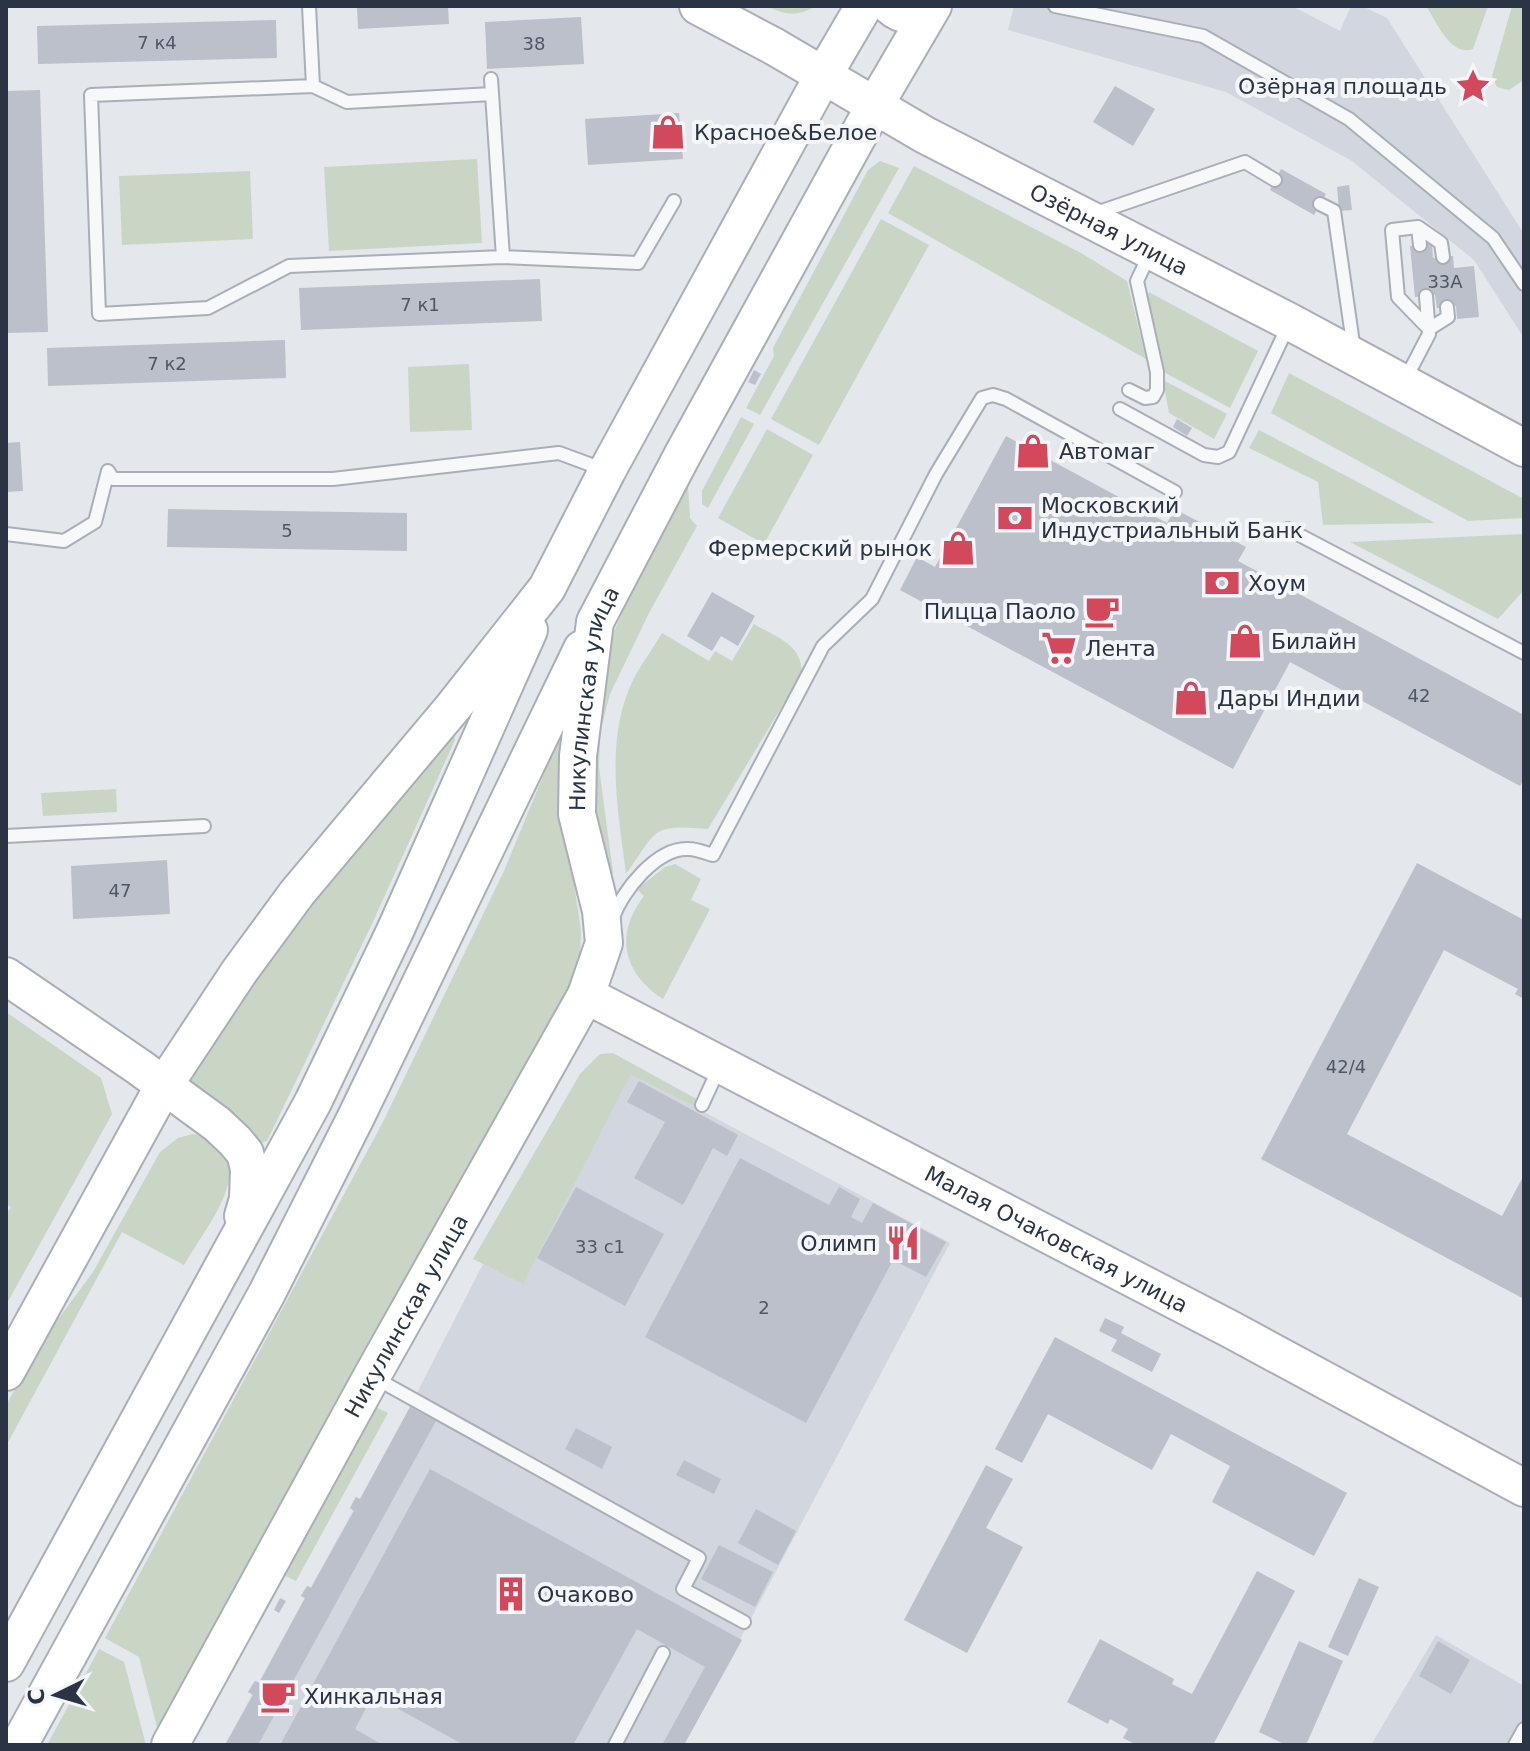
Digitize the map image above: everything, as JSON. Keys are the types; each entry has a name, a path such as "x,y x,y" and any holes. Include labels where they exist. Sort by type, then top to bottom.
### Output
{"street":[{"name":"Озёрная улица","path":"698,6 925,135 1290,322 1524,448"},
{"path":"6,1663 313,1102 395,931 547,588 607,471 864,6"},
{"path":"890,6 902,14 912,15 932,6"},
{"name":"Никулинская улица","path":"170,1745 586,995 604,943 601,911 577,814 578,756 595,622 683,454 932,6"},
{"path":"6,1372 163,1087 239,972 297,893 454,706 547,588"},
{"path":"19,1745 267,1293 356,1117 595,622"},
{"path":"6,976 217,1124 245,1153 249,1169 248,1199 229,1256"},
{"name":"Малая Очаковская улица","path":"586,995 1230,1329 1524,1488"}],"lane":[{"path":"309,6 313,86"},
{"path":"1055,6 1203,36 1349,119 1493,238 1524,284"},
{"path":"491,79 503,257"},
{"path":"492,94 347,102 313,86 91,95 99,314 208,308 289,266 503,257 638,263 674,201"},
{"path":"1084,217 1245,162 1275,180"},
{"path":"1320,204 1334,211 1355,357"},
{"path":"1418,227 1420,245"},
{"path":"1429,329 1398,297 1392,230 1418,227 1441,243 1443,257"},
{"path":"1129,390 1145,398 1153,397 1157,390 1157,372 1137,281 1151,250"},
{"path":"1404,383 1429,334 1426,296"},
{"path":"1429,329 1448,317 1447,307"},
{"path":"1120,409 1204,455 1218,457 1229,452 1290,322"},
{"path":"604,943 616,908 628,887 665,855 687,848 713,855 823,646 872,599 936,474 982,398 993,395 1006,399 1175,492"},
{"path":"6,534 64,541 95,522 108,471 113,479 333,479 559,453 607,471"},
{"path":"1288,529 1524,653"},
{"path":"6,836 204,826"},
{"path":"702,1105 720,1065"},
{"path":"372,1376 699,1558 683,1589 744,1622"},
{"path":"615,1745 663,1653"},
{"path":"1515,1745 1524,1729"}],"shaded area":[{"path":"1014,6 1292,6 1340,31 1351,6 1362,6 1387,18 1524,234 1524,338 1474,260 1352,161 1226,92 1008,30"},
{"path":"631,1073 950,1243 684,1745 225,1745 252,1695 251,1687 255,1681 259,1682 305,1598 301,1596 307,1586 311,1587 353,1511 350,1508 356,1497 360,1499 483,1264 523,1283"},
{"path":"1436,1635 1524,1686 1524,1745 1371,1745"}],"green space":[{"path":"767,6 815,6 791,14"},
{"path":"1426,6 1488,6 1473,49 1465,50 1451,43"},
{"path":"1512,6 1524,6 1524,80 1509,90 1497,87 1492,76"},
{"path":"477,159 482,243 329,251 324,167"},
{"path":"880,161 899,168 760,415 746,408 774,356 773,348 868,170"},
{"path":"914,166 1081,253 1127,281 1146,359 888,213"},
{"path":"250,171 253,239 122,245 119,176"},
{"path":"881,219 929,245 819,445 771,419"},
{"path":"1149,292 1258,351 1230,408 1160,370 1145,302"},
{"path":"469,364 472,430 410,432 408,367"},
{"path":"1289,373 1524,499 1524,518 1468,521 1271,413"},
{"path":"1163,380 1227,414 1214,439 1169,413"},
{"path":"741,417 754,424 708,508 702,504 702,491"},
{"path":"767,429 813,455 764,544 718,518"},
{"path":"1259,430 1435,523 1323,525 1318,482 1249,448"},
{"path":"688,485 690,518 697,526 649,613 610,694 600,733 599,767 613,873 598,869 586,693 634,588"},
{"path":"1524,534 1524,590 1498,619 1350,542"},
{"path":"754,624 792,648 801,663 802,673 708,829 665,829 651,838 626,874 617,801 616,751 624,703 633,680 662,633 709,661 715,651 732,661"},
{"path":"453,731 455,740 372,924 267,1141 256,1145 184,1088 280,940"},
{"path":"557,742 564,745 561,794 581,931 580,958 571,986 159,1735 139,1657 105,1638 383,1122 504,871"},
{"path":"116,789 117,812 43,816 41,793"},
{"path":"675,864 701,879 691,900 710,909 663,999 639,977 627,952 626,939 629,925 644,896 637,889 665,867"},
{"path":"6,1012 101,1078 112,1114 6,1305 6,1215 11,1207 6,1204"},
{"path":"613,1053 702,1102 699,1109 631,1074 523,1284 473,1259 580,1074 600,1054"},
{"path":"193,1134 205,1136 231,1162 227,1189 207,1229 184,1265 122,1232 6,1446 6,1405 42,1341 93,1272 160,1152 178,1138"},
{"path":"371,1405 388,1413 296,1581 286,1576 301,1531"},
{"path":"99,1649 124,1662 146,1745 47,1745"}],"building":[{"path":"357,6 448,6 449,24 358,29"},
{"path":"581,17 584,64 487,69 485,22"},
{"path":"276,20 277,58 38,64 37,26"},
{"path":"1115,86 1155,109 1133,146 1093,122"},
{"path":"40,90 48,332 6,333 6,91"},
{"path":"679,113 683,159 588,165 585,119"},
{"path":"1281,169 1326,194 1314,215 1270,190"},
{"path":"1349,185 1352,210 1339,211 1337,187"},
{"path":"1432,244 1433,258 1453,256 1454,268 1474,266 1479,317 1457,319 1456,306 1437,308 1435,295 1415,297 1410,246"},
{"path":"540,279 542,321 301,330 299,288"},
{"path":"285,340 286,378 48,386 47,348"},
{"path":"754,370 761,374 755,385 748,382"},
{"path":"1177,419 1192,428 1187,436 1173,427"},
{"path":"1006,436 1167,523 1175,509 1246,547 1238,561 1524,715 1524,779 1520,786 1290,662 1233,769 900,590 917,557 935,567"},
{"path":"20,442 23,491 6,492 6,443"},
{"path":"168,509 407,513 407,551 167,547"},
{"path":"712,592 755,616 738,646 721,636 712,651 687,636"},
{"path":"167,860 170,914 73,919 71,866"},
{"path":"1417,863 1524,920 1524,999 1515,994 1518,989 1444,950 1347,1134 1502,1216 1524,1175 1524,1299 1261,1159"},
{"path":"639,1081 738,1135 727,1156 713,1148 683,1205 634,1178 665,1122 627,1102"},
{"path":"740,1158 829,1205 839,1187 860,1199 851,1217 862,1223 873,1203 946,1242 926,1277 893,1260 806,1423 645,1337"},
{"path":"576,1187 664,1234 625,1306 537,1258"},
{"path":"1105,1318 1124,1327 1121,1333 1161,1354 1152,1372 1111,1351 1117,1340 1099,1331"},
{"path":"1055,1337 1347,1493 1314,1556 1212,1502 1230,1466 1171,1434 1152,1470 1048,1414 1022,1463 995,1449"},
{"path":"410,1407 436,1421 258,1745 225,1745 253,1695 248,1692 255,1681 259,1683 305,1598 301,1596 307,1586 311,1588 354,1511 350,1508 356,1497 360,1499"},
{"path":"576,1428 612,1447 602,1469 565,1449"},
{"path":"684,1460 721,1479 714,1494 676,1475"},
{"path":"986,1465 1013,1479 986,1528 1023,1547 967,1653 904,1620"},
{"name":"Очаково","path":"430,1469 742,1640 684,1745 662,1745 705,1667 637,1629 573,1745 464,1745 373,1695 355,1729 383,1745 280,1745"},
{"path":"756,1509 796,1531 778,1565 738,1543"},
{"path":"719,1545 773,1572 755,1607 701,1579"},
{"path":"1257,1571 1295,1591 1213,1745 1137,1745 1123,1738 1128,1729 1110,1719 1108,1724 1067,1702 1100,1639 1174,1679 1172,1684 1192,1694"},
{"path":"1359,1578 1379,1587 1348,1656 1328,1647"},
{"path":"280,1598 286,1601 279,1613 274,1610"},
{"path":"1299,1641 1343,1661 1306,1745 1286,1745 1259,1732"},
{"path":"1438,1641 1470,1660 1451,1694 1419,1676"}],"place":[{"name":"Озёрная площадь","path":"1473,86"},
{"name":"Красное&Белое","path":"668,132"},
{"name":"Автомаг","path":"1033,451"},
{"name":"Московский Индустриальный Банк","path":"1015,518"},
{"name":"Фермерский рынок","path":"958,548"},
{"name":"Хоум","path":"1222,583"},
{"name":"Пицца Паоло","path":"1102,611"},
{"name":"Билайн","path":"1245,641"},
{"name":"Лента","path":"1059,648"},
{"name":"Дары Индии","path":"1191,698"},
{"name":"Олимп","path":"903,1243"},
{"name":"Очаково","path":"511,1594"},
{"name":"Хинкальная","path":"278,1696"}]}
